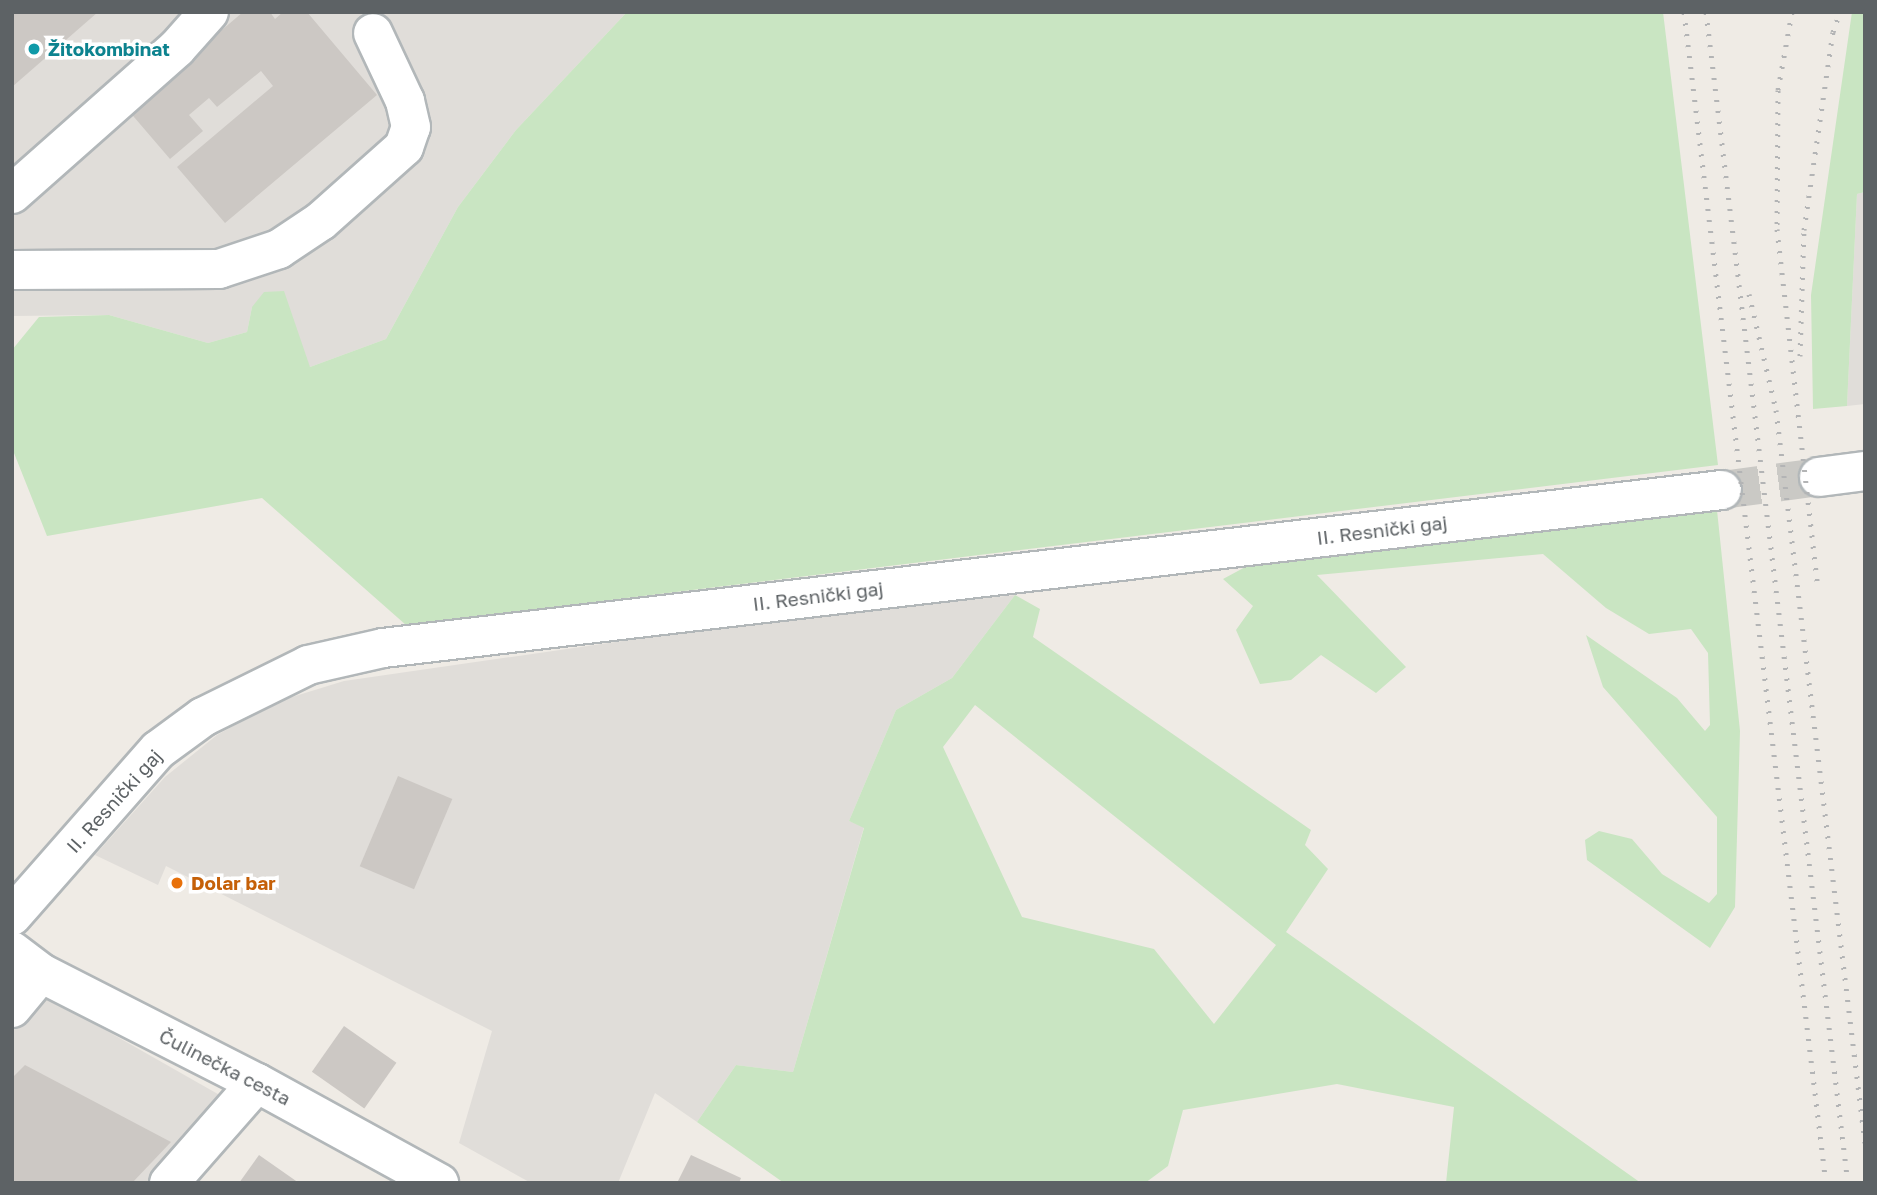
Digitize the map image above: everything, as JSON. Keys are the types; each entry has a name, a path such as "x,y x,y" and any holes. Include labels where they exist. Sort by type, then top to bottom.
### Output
{"street":[{"path":"12,194 177,48 209,12"},
{"path":"12,270 219,269 279,249 321,221 404,147 411,127 405,101 373,33"},
{"path":"1819,477 1865,471"},
{"name":"II. Resnički gaj","path":"12,916 158,750 202,717 308,665 383,648 1722,490"},
{"path":"12,1008 26,962"},
{"name":"Čulinečka cesta","path":"26,962 257,1083 439,1183"},
{"path":"169,1183 257,1083"}],"shaded area":[{"path":"12,12 627,12 516,130 458,207 386,339 310,367 252,307 247,332 208,343 109,315 12,316"},
{"path":"1865,192 1865,404 1847,406 1857,194"},
{"path":"1015,595 952,678 896,710 849,821 864,827 793,1072 736,1065 697,1122 655,1093 618,1183 531,1183 459,1143 492,1031 166,866 158,885 95,855 165,777 217,735 279,701 344,681 747,623"},
{"path":"12,977 253,1114 193,1183 12,1183"}],"green space":[{"path":"627,12 1663,12 1718,465 406,625 262,498 47,536 12,448 12,350 39,317 109,315 208,343 247,332 252,307 264,292 284,291 310,367 386,339 458,207 516,130"},
{"path":"1852,12 1865,12 1865,192 1857,194 1847,406 1813,409 1811,295"},
{"path":"1717,510 1740,731 1735,907 1710,948 1587,860 1585,840 1599,831 1632,839 1662,874 1709,903 1717,894 1717,817 1603,687 1586,635 1677,698 1705,731 1710,725 1708,653 1691,629 1649,634 1606,608 1543,554 1317,575 1406,667 1376,693 1321,655 1291,680 1260,684 1236,630 1253,606 1223,579 1249,565"},
{"path":"1015,595 1040,609 1033,637 1311,830 1305,845 1328,869 1286,932 1641,1183 1446,1183 1454,1107 1337,1084 1183,1110 1168,1166 1145,1183 784,1183 697,1122 736,1065 793,1072 864,828 849,821 896,710 952,678","holes":["975,705 1276,945 1214,1024 1154,949 1022,917 943,747"]}],"building":[{"name":"Žitokombinat","path":"12,12 98,12 12,87"},
{"path":"243,12 270,12 275,19 283,12 307,12 377,95 225,223 177,167 273,86 261,71 217,107 209,98 189,115 203,131 170,159 128,110"},
{"path":"398,776 452,799 414,889 360,866"},
{"path":"344,1026 396,1063 364,1109 312,1072"},
{"path":"25,1065 171,1142 132,1183 12,1183 12,1078"},
{"path":"259,1155 299,1183 239,1183"},
{"path":"691,1155 741,1178 739,1183 677,1183"}],"tunnel":[{"path":"1722,490 1819,477"}],"railway":[{"path":"1684,12 1826,1183"},
{"path":"1706,12 1848,1183"},
{"path":"1792,12 1778,90 1777,229 1818,589"},
{"path":"1800,356 1804,230 1833,32 1840,12"},
{"path":"1749,294 1776,410 1865,1143"}],"place":[{"name":"Žitokombinat","path":"34,49"},
{"name":"Dolar bar","path":"177,883"}]}
